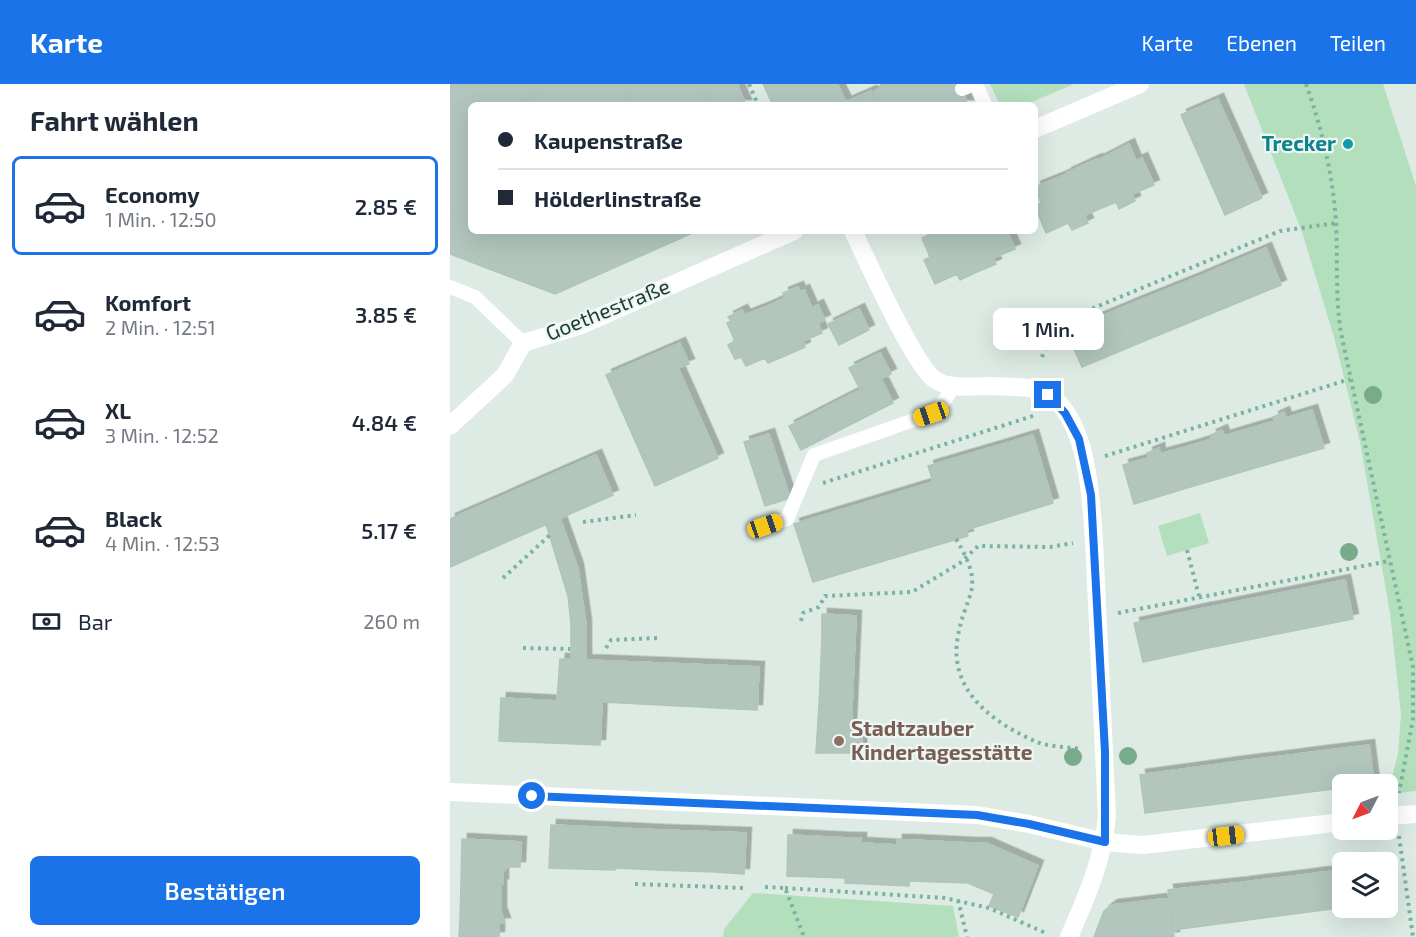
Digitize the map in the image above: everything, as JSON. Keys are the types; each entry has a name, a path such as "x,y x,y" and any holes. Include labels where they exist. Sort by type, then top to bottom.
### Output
{"street":[{"path":"1038,128 1140,84"},
{"name":"Goethestraße","path":"450,426 505,375 523,343 579,326 787,234"},
{"path":"855,234 919,360 934,378 955,385 1035,389 1058,404 1072,425 1083,453 1094,541 1105,752 1105,842 1099,868 1069,937"},
{"path":"450,792 977,815 1029,824 1105,842 1143,845 1332,823"},
{"path":"1398,816 1416,814"}],"lane":[{"path":"970,86 983,102"},
{"path":"450,287 475,297 523,343"},
{"path":"765,526 787,519 814,455 931,414 940,407 955,385"}],"path":[{"path":"749,84 757,102"},
{"path":"1306,84 1328,156 1336,223 1337,311 1407,641 1415,694 1413,719 1398,788"},
{"path":"1042,357 1052,330 1062,321 1280,231 1336,223"},
{"path":"1104,457 1350,379"},
{"path":"799,491 1038,414"},
{"path":"583,522 636,515"},
{"path":"503,578 550,535"},
{"path":"956,539 972,570 972,591 957,641 961,677 971,697 991,715 1037,742 1105,752"},
{"path":"801,621 802,614 819,607 821,599 912,592 967,557 978,546 1050,547 1094,541"},
{"path":"1187,550 1199,596"},
{"path":"1115,614 1389,561"},
{"path":"606,648 611,640 657,638"},
{"path":"1407,641 1416,642"},
{"path":"523,648 570,649"},
{"path":"1396,840 1413,937"},
{"path":"635,884 744,888"},
{"path":"765,887 958,900 989,908 1054,937"},
{"path":"785,888 804,937"},
{"path":"958,900 967,937"}],"green space":[{"path":"990,84 1074,84 1032,102 999,102"},
{"path":"1244,84 1383,84 1416,186 1416,791 1398,793 1398,774 1393,774 1398,753 1401,714 1390,613 1360,442 1334,337 1302,232"},
{"path":"1200,513 1209,543 1167,556 1158,526"},
{"path":"753,893 953,906 959,937 723,937 724,929"}],"building":[{"path":"450,84 551,84 521,102 474,102 470,97 450,109"},
{"path":"551,84 623,84 631,102 521,102"},
{"path":"623,84 705,84 708,91 702,93 704,97 710,95 713,102 631,102"},
{"path":"705,84 737,84 745,102 713,102 710,95 704,97 702,93 708,91"},
{"path":"763,84 837,84 846,102 772,102"},
{"path":"886,84 959,84 967,102 876,102 872,93"},
{"path":"871,91 876,102 846,102"},
{"path":"470,97 474,102 468,102 468,211 460,207 450,213 450,109"},
{"path":"1218,99 1262,198 1225,215 1181,115"},
{"path":"1129,144 1136,161 1142,158 1154,185 1132,194 1135,201 1119,209 1098,160"},
{"path":"1097,159 1116,202 1085,215 1066,173"},
{"path":"1067,174 1088,223 1072,230 1068,223 1046,233 1038,213 1038,204 1041,203 1038,186"},
{"path":"460,207 468,211 468,234 690,234 555,294 450,254 450,213"},
{"path":"931,234 960,234 977,272 960,280 957,274 935,284 924,260 930,257 922,238"},
{"path":"960,234 1008,234 1015,249 993,258 996,264 977,272"},
{"path":"1266,248 1281,285 1215,312 1200,276"},
{"path":"1200,276 1215,312 1149,339 1133,303"},
{"path":"798,287 800,292 804,290 812,308 818,305 825,320 818,323 822,333 803,341 805,347 787,355 765,307 785,298 783,293"},
{"path":"1133,303 1149,339 1082,367 1066,331"},
{"path":"765,307 787,355 768,363 765,358 746,366 741,357 735,359 728,345 735,341 727,323 731,321 728,317 742,310 745,315"},
{"path":"859,309 869,330 839,345 828,324"},
{"path":"680,343 689,364 678,368 718,458 655,486 606,375"},
{"path":"880,353 891,374 860,389 849,368"},
{"path":"881,379 893,403 801,450 789,426"},
{"path":"1312,410 1324,448 1262,466 1251,428 1275,421 1273,417 1284,412 1286,418"},
{"path":"1251,428 1262,466 1197,485 1186,447 1212,439 1211,435 1222,430 1224,436"},
{"path":"769,434 790,498 765,506 744,442"},
{"path":"1033,435 1053,503 966,530 968,536 813,582 794,524 933,482 928,466"},
{"path":"1186,447 1197,485 1134,504 1123,465 1149,458 1147,453 1159,448 1160,454"},
{"path":"596,455 613,495 450,567 450,519"},
{"path":"560,518 578,569 586,625 586,660 571,659 568,596 546,524"},
{"path":"1345,580 1353,619 1282,633 1275,594"},
{"path":"1275,594 1282,633 1213,647 1205,608"},
{"path":"1205,608 1213,647 1143,662 1134,623"},
{"path":"822,614 856,616 855,639 822,638"},
{"path":"822,638 855,639 854,661 821,660"},
{"path":"560,659 759,667 757,710 602,702 600,745 499,741 501,698 557,701"},
{"path":"821,660 854,661 853,684 820,683"},
{"path":"820,683 853,684 852,706 819,705"},
{"name":"Stadtzauber Kindertagesstätte","path":"819,705 852,706 851,729 862,730 861,753 816,753"},
{"path":"1369,745 1373,774 1332,774 1332,789 1302,793 1298,754"},
{"path":"1298,754 1302,793 1233,802 1227,763"},
{"path":"1227,763 1233,802 1145,813 1140,775"},
{"path":"551,825 616,828 615,870 549,868"},
{"path":"616,828 659,830 657,870 615,868"},
{"path":"659,830 716,832 715,872 657,870"},
{"path":"716,832 746,833 744,874 715,872"},
{"path":"788,835 848,838 845,878 787,876"},
{"path":"848,838 861,838 861,843 897,845 897,840 911,840 909,886 845,883"},
{"path":"462,839 521,842 520,867 508,867 503,872 503,884 461,884"},
{"path":"911,840 970,843 968,883 910,881"},
{"path":"970,843 986,843 1038,866 1018,917 989,906 994,894 968,883"},
{"path":"1332,871 1332,909 1323,910 1317,873"},
{"path":"1317,873 1323,910 1248,920 1245,882"},
{"path":"1245,882 1248,920 1173,930 1168,890"},
{"path":"461,884 501,884 501,912 505,923 460,921"},
{"path":"1170,898 1174,937 1143,937 1138,902"},
{"path":"1138,902 1143,937 1094,937 1104,911 1112,905"},
{"path":"460,921 499,923 499,937 459,937"}],"place":[{"name":"Trecker","path":"1348,144"},
{"name":"Stadtzauber Kindertagesstätte","path":"839,741"}],"route":[{"path":"532,796 977,815 1029,824 1105,842 1107,816 1105,752 1091,495 1079,439 1065,413 1048,395"}]}
